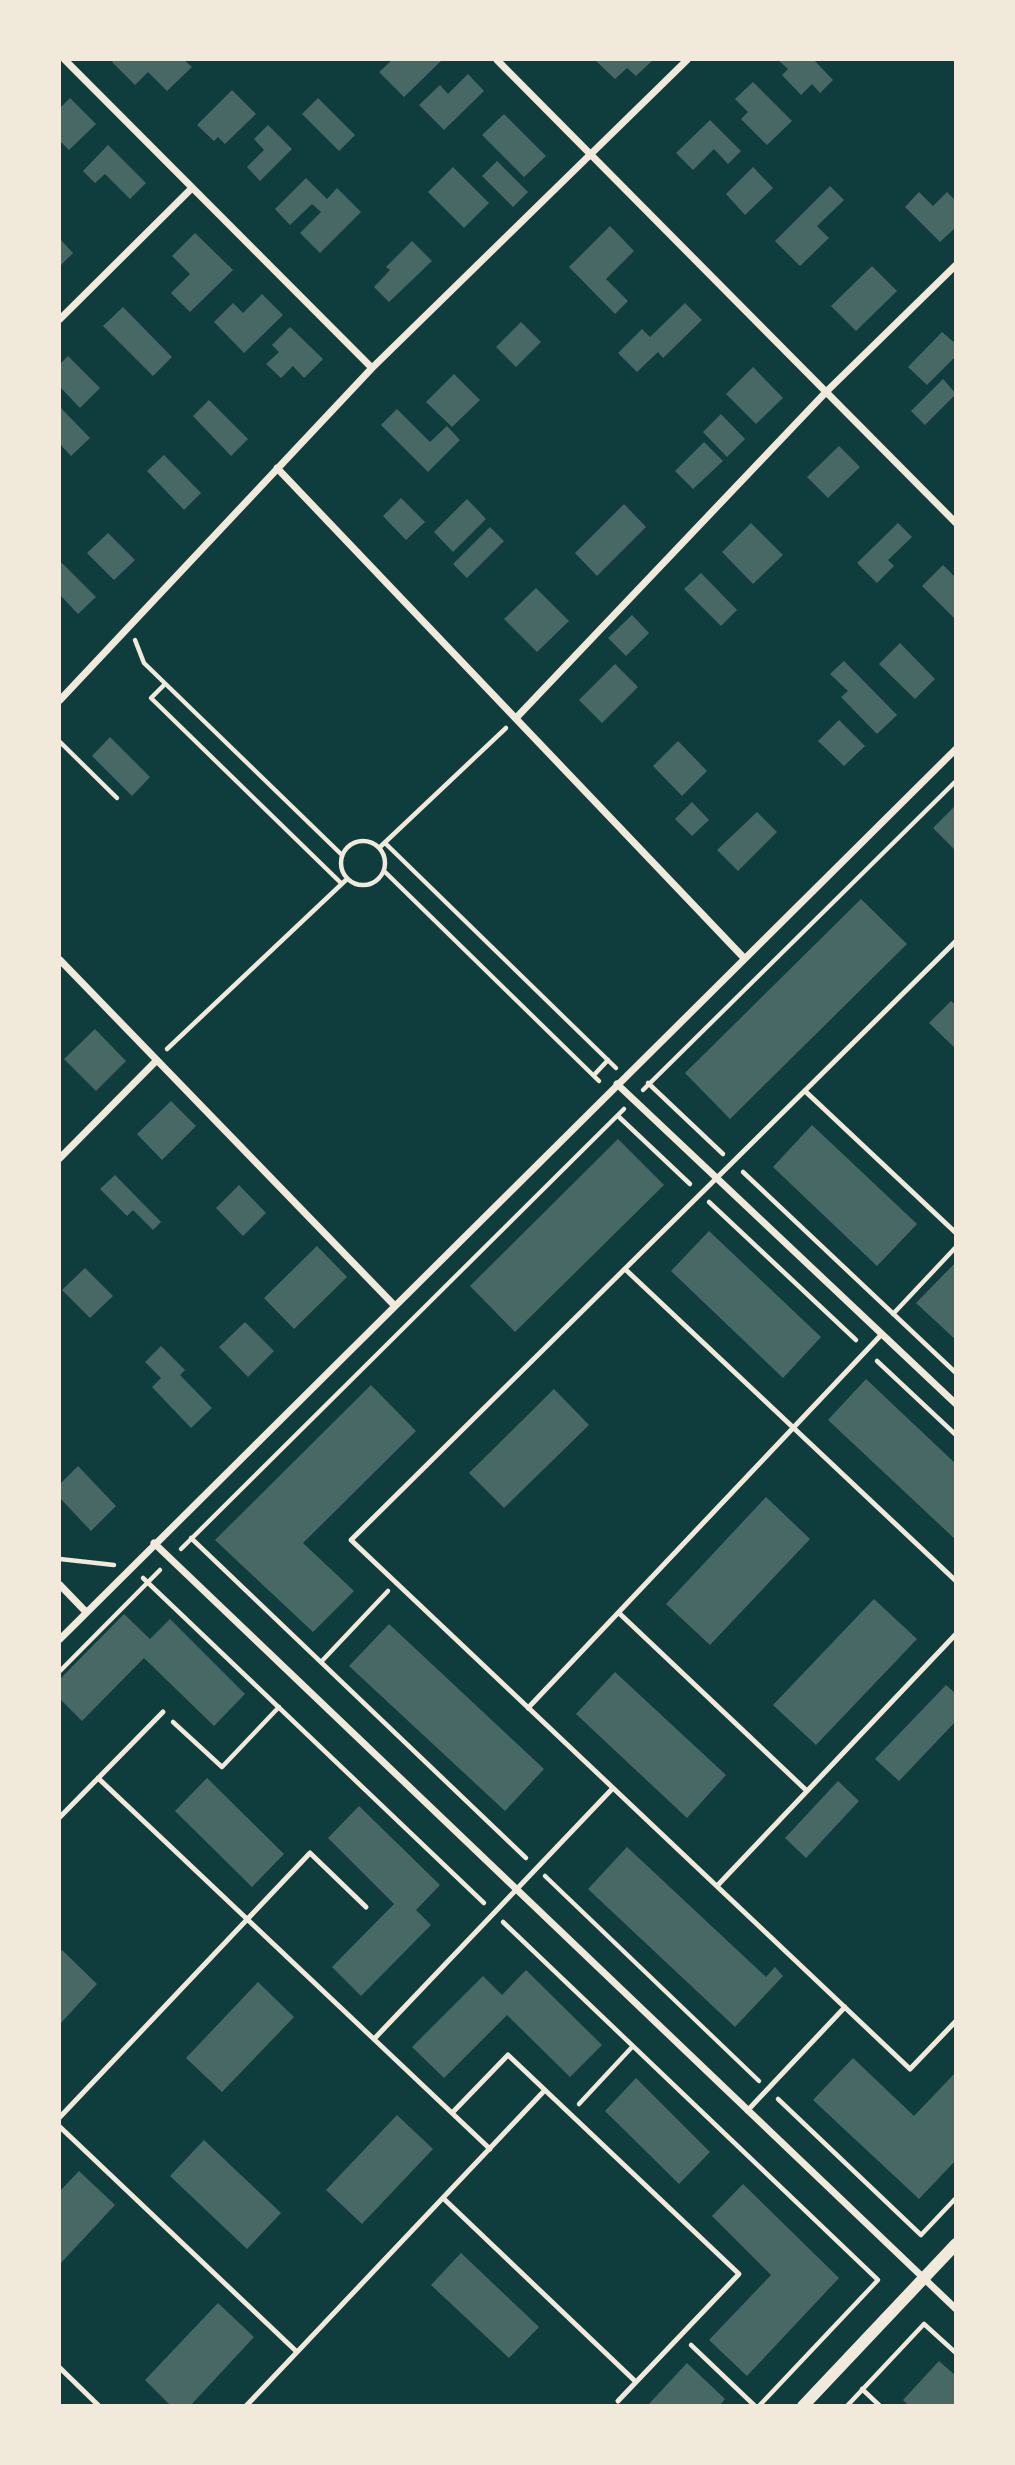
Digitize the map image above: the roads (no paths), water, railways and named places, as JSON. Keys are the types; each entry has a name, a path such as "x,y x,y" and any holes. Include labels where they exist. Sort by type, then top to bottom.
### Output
{"street":[{"path":"65,60 372,368"},
{"path":"496,60 956,523"},
{"path":"60,700 372,368 687,60"},
{"path":"60,319 192,188"},
{"path":"517,717 826,392 956,265"},
{"path":"277,468 744,957"},
{"path":"60,1639 956,748"},
{"path":"60,960 394,1305"},
{"path":"60,1157 156,1061"},
{"path":"617,1084 956,1404"},
{"path":"154,1544 956,2309"},
{"path":"60,1585 86,1612"},
{"path":"803,2406 956,2244"}],"lane":[{"path":"956,941 351,1540 910,2069 956,2021"},
{"path":"804,1091 956,1233"},
{"path":"625,1269 956,1581"},
{"path":"528,1708 882,1334"},
{"path":"619,1613 807,1791"},
{"path":"717,1886 956,1633"},
{"path":"60,1817 163,1712"},
{"path":"98,1778 490,2148"},
{"path":"374,2039 613,1787"},
{"path":"60,2117 310,1853 366,1907"},
{"path":"747,2111 845,2007"},
{"path":"453,2113 508,2055 738,2274 618,2401"},
{"path":"246,2406 545,2090"},
{"path":"60,2127 297,2352"},
{"path":"443,2198 636,2382"},
{"path":"60,2368 99,2406"}]}
